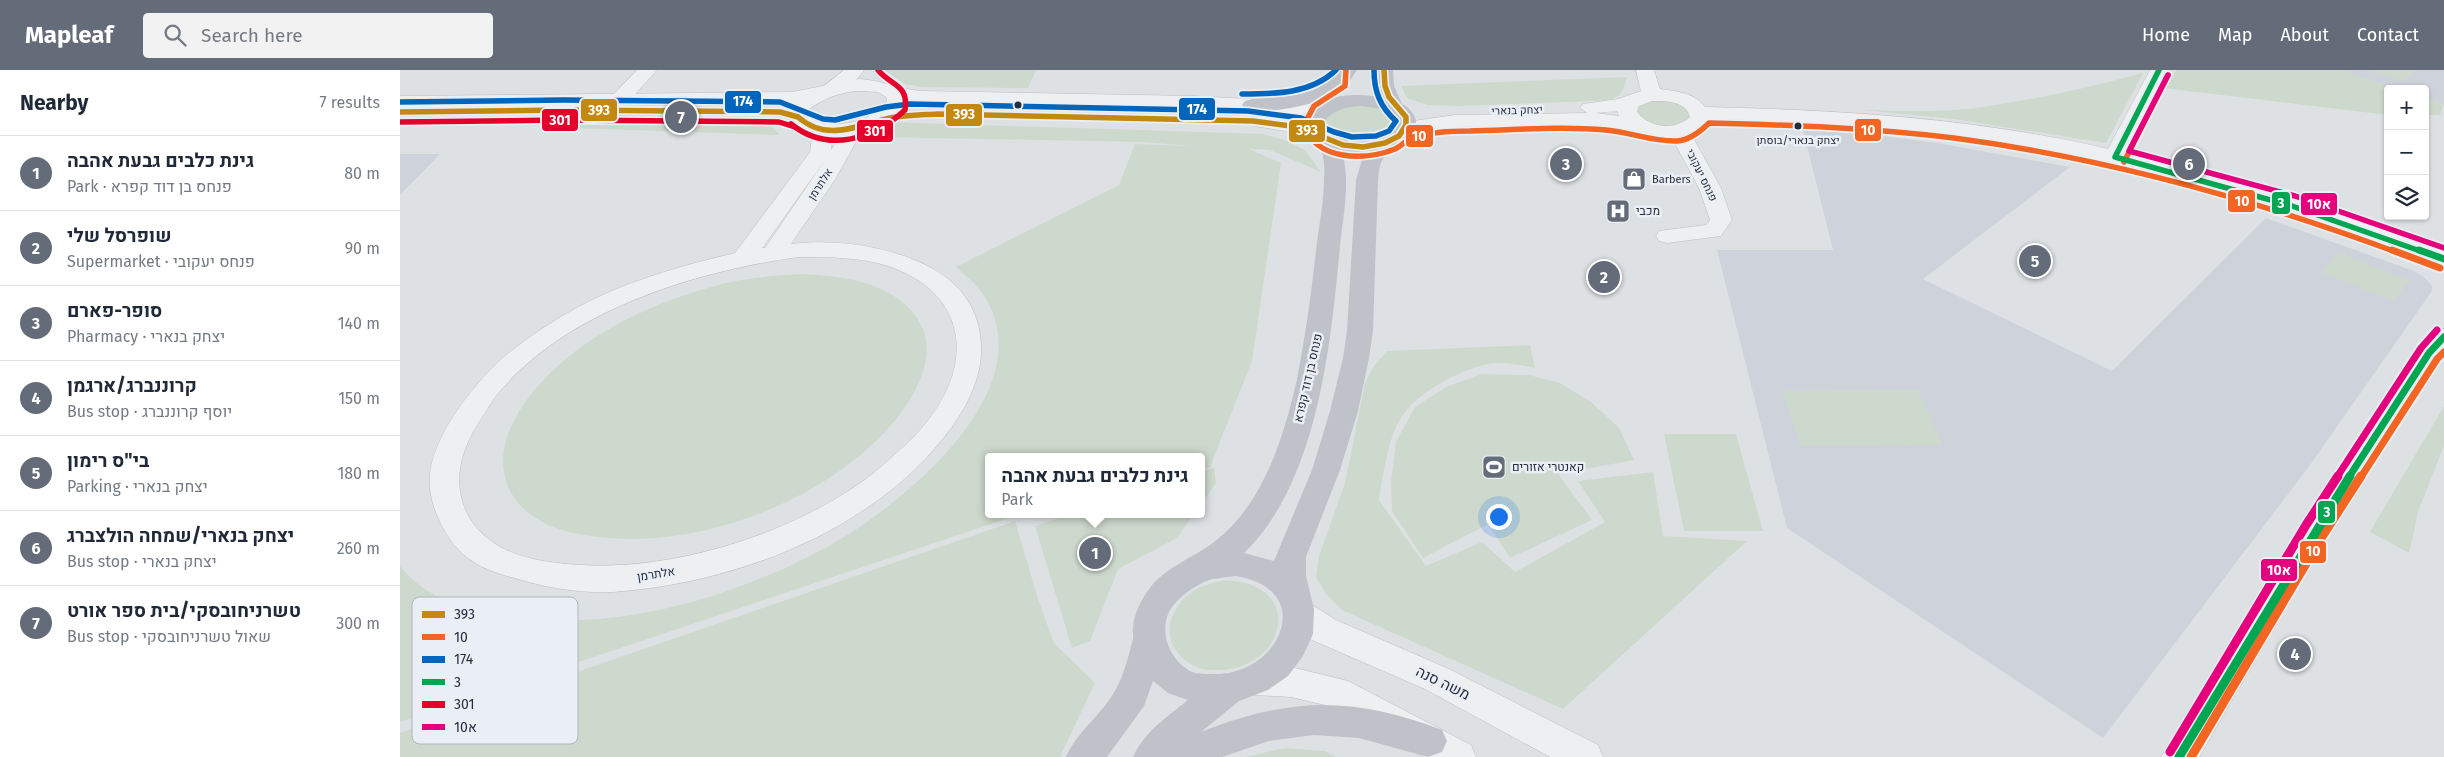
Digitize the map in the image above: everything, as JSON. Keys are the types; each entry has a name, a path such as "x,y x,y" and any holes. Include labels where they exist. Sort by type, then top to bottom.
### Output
{"main road":[{"path":"1252,104 1322,93 1337,85 1348,70"},
{"path":"1356,70 1356,86 1353,92 1318,116 1315,129 1323,137 1348,147 1362,147 1397,122"},
{"path":"1384,70 1384,86 1397,122"},
{"path":"1335,105 1372,100 1397,122"},
{"path":"1151,757 1169,737 1242,684 1275,667 1290,651 1298,632 1296,604 1290,576 1290,557 1326,470 1350,390 1360,331 1367,180 1372,157 1397,122"},
{"name":"פנחס בן דוד קפרא","path":"1186,577 1241,539 1270,494 1292,440 1308,383 1321,323 1335,176 1332,149 1323,137"},
{"path":"1084,757 1100,739 1132,695 1148,641 1149,623 1157,605 1170,589 1186,577 1210,567 1235,564 1259,568 1279,578 1296,604"},
{"path":"1148,641 1154,658 1160,666 1166,673 1184,684 1205,689 1242,684"},
{"path":"1185,757 1243,732 1276,724 1311,720 1358,722 1444,749"}],"street":[{"path":"620,99 648,70"},
{"path":"804,121 800,107 844,81 855,70"},
{"path":"868,70 868,76 887,90 896,106 876,121"},
{"path":"1645,70 1652,95 1664,95 1682,99 1696,107 1700,113 1700,119 1695,125 1679,131"},
{"path":"2116,157 2159,70"},
{"path":"400,102 792,98 857,85 921,97 1252,104 1301,108 1335,105"},
{"name":"יצחק בנארי","path":"1397,122 1425,113 1604,107 1652,95"},
{"path":"1632,101 1628,106 1627,113 1638,125"},
{"path":"400,112 660,110 780,112 829,130 842,130 876,121 941,114 1235,121 1288,125 1323,137"},
{"path":"1700,113 1803,115 1870,119 2026,138 2116,157 2292,206 2444,260"},
{"name":"יצחק בנארי","path":"1397,122 1594,119 1638,125 1659,131 1679,131"},
{"name":"אלתרמן","path":"744,257 820,152 822,136 804,121"},
{"name":"אלתרמן","path":"774,252 825,178 848,138 876,121"},
{"name":"פנחס יעקובי","path":"1667,236 1713,231 1721,220 1710,188 1679,131"},
{"name":"אלתרמן","path":"847,251 902,262 929,275 950,293 964,314 971,339 969,368 957,398 935,431 904,464 864,495 815,524 760,548 702,566 643,577 587,580 537,574 497,560 467,540 449,513 443,484 449,452 465,419 489,387 531,350 587,313 655,281 685,271 774,252 847,251"},
{"path":"2179,757 2315,530 2429,353 2444,337"},
{"name":"משה סנה","path":"1296,604 1324,630 1437,679 1585,757"},
{"path":"1242,684 1291,682 1336,692 1444,749"}],"shaded area":[{"path":"884,70 1036,70 1028,88 921,87 905,84"},
{"path":"2177,70 2341,70 2385,85 2384,115 2163,88"},
{"path":"2340,70 2444,70 2444,105 2429,100 2429,85 2384,85"},
{"path":"2368,70 2415,70 2403,81"},
{"path":"2143,73 2106,143 1954,119 1863,110 1926,111 1974,108 2066,92"},
{"path":"1627,77 1620,94 1608,100 1595,101 1458,106 1427,105 1407,98 1401,86"},
{"path":"1654,98 1683,103 1693,118 1672,128 1643,122 1634,107"},
{"path":"2429,99 2444,104 2440,115 2429,115"},
{"path":"1363,105 1388,114 1393,120 1393,126 1389,133 1381,138 1357,142 1326,135 1324,117 1339,108"},
{"path":"615,112 768,123 780,135 541,127 568,114"},
{"path":"1581,121 1626,131 1502,130 1419,137 1439,124"},
{"path":"888,122 1264,134 1284,140 1305,150 1321,172 1270,150 1249,149 1281,163 1252,361 1210,467 1205,469 1205,453 985,453 985,518 1009,518 578,662 578,620 645,613 696,601 755,581 788,567 852,532 908,490 964,432 984,399 997,365 997,330 984,296 975,284 956,267 1119,185 1135,144 1191,146 1143,142 878,137"},
{"path":"1803,130 1858,133 1937,143 2070,167 1923,279 2112,371 2266,218 2411,270 2423,276 2432,286 2432,291 2310,465 2103,738 1787,528 1717,250 1833,250"},
{"path":"400,154 440,154 400,195"},
{"path":"2339,253 2410,281 2393,301 2321,272"},
{"path":"805,274 859,281 889,293 914,313 925,337 926,361 917,387 902,411 883,434 862,454 841,470 789,501 731,524 670,537 610,538 564,531 533,516 516,501 506,482 503,461 506,439 510,429 527,400 549,374 576,351 605,331 637,314 670,300 735,281"},
{"path":"1530,345 1535,368 1501,363 1476,367 1461,373 1420,397 1402,416 1397,425 1387,457 1379,500 1426,566 1482,542 1515,572 1605,522 1578,481 1653,472 1663,536 1747,541 1563,709 1342,610 1326,594 1316,577 1319,556 1345,483 1365,383 1374,366 1387,351"},
{"name":"קאנטרי אזורים","path":"1482,374 1529,375 1560,383 1591,402 1619,428 1634,460 1558,474 1592,520 1510,558 1488,524 1423,558 1392,511 1391,482 1396,442 1415,407 1446,387"},
{"path":"1918,390 1943,445 1801,446 1782,391"},
{"path":"2444,406 2444,446 2419,509 2409,553 2370,532"},
{"path":"1664,434 1736,434 1763,531 1684,531"},
{"path":"1214,468 1216,483 1205,498 1205,471"},
{"path":"1060,518 1191,518 1177,538 1118,569 1090,641 1072,648 1035,526"},
{"path":"1015,521 1038,599 1054,643 1095,683 1060,757 400,757 400,733 412,729 412,744 578,744 578,672"},
{"path":"400,566 423,588 439,597 412,597 412,718 400,722"},
{"path":"1224,580 1250,585 1267,595 1277,609 1278,625 1273,641 1261,655 1244,665 1222,670 1203,669 1192,665 1182,658 1175,649 1171,640 1171,621 1180,603 1189,594 1201,587"},
{"path":"1285,748 1325,751 1336,757 1246,757"}],"transit line":[{"name":"301","path":"791,124 803,133 817,139 833,141 849,140 881,129 905,110 907,101 902,89 878,70"},
{"name":"174","path":"1242,94 1278,93 1305,88 1328,78 1336,70"},
{"name":"10","path":"1346,70 1345,86 1314,106 1310,110 1304,125 1308,138 1320,148 1338,154 1358,156 1379,155 1398,148 1412,137 1453,131 1584,128 1622,131 1659,140 1679,141 1698,134 1709,123 1814,127 1918,134 2044,153 2160,178 2274,210 2440,268"},
{"name":"174","path":"400,102 563,100 780,102 829,120 841,120 877,109 910,104 1208,109 1248,111 1295,117 1307,120 1340,135 1359,138 1383,134 1394,127 1396,121 1385,110 1378,99 1374,70"},
{"name":"393","path":"798,117 807,125 830,131 842,130 896,117 937,114 1253,121 1298,127 1343,145 1363,147 1385,143 1399,136 1406,125 1406,117 1392,102 1386,92 1384,70"},
{"name":"3","path":"2115,157 2159,70"},
{"name":"10","path":"2124,162 2168,75"},
{"name":"10א","path":"2168,75 2129,151 2295,196 2444,248"},
{"name":"393","path":"400,112 563,110 780,112 798,117"},
{"name":"301","path":"400,122 563,120 779,122 795,127"},
{"name":"3","path":"2115,157 2292,206 2444,259"},
{"name":"10א","path":"2170,752 2306,525 2421,348 2437,330"},
{"name":"3","path":"2179,757 2315,530 2429,353 2444,337"},
{"name":"10","path":"2191,757 2323,535 2437,359 2444,352"}],"place":[{"name":"טשרניחובסקי/בית ספר אורט","path":"681,117"},
{"name":"יצחק בנארי/בוסתן","path":"1798,126"},
{"name":"סופר-פארם","path":"1566,164"},
{"name":"יצחק בנארי/שמחה הולצברג","path":"2189,164"},
{"name":"Barbers","path":"1634,179"},
{"name":"מכבי","path":"1618,211"},
{"name":"בי\"ס רימון","path":"2035,261"},
{"name":"שופרסל שלי","path":"1604,277"},
{"name":"קאנטרי אזורים","path":"1494,467"},
{"name":"גינת כלבים גבעת אהבה","path":"1095,553"},
{"name":"קרוננברג/ארגמן","path":"2295,654"}]}
